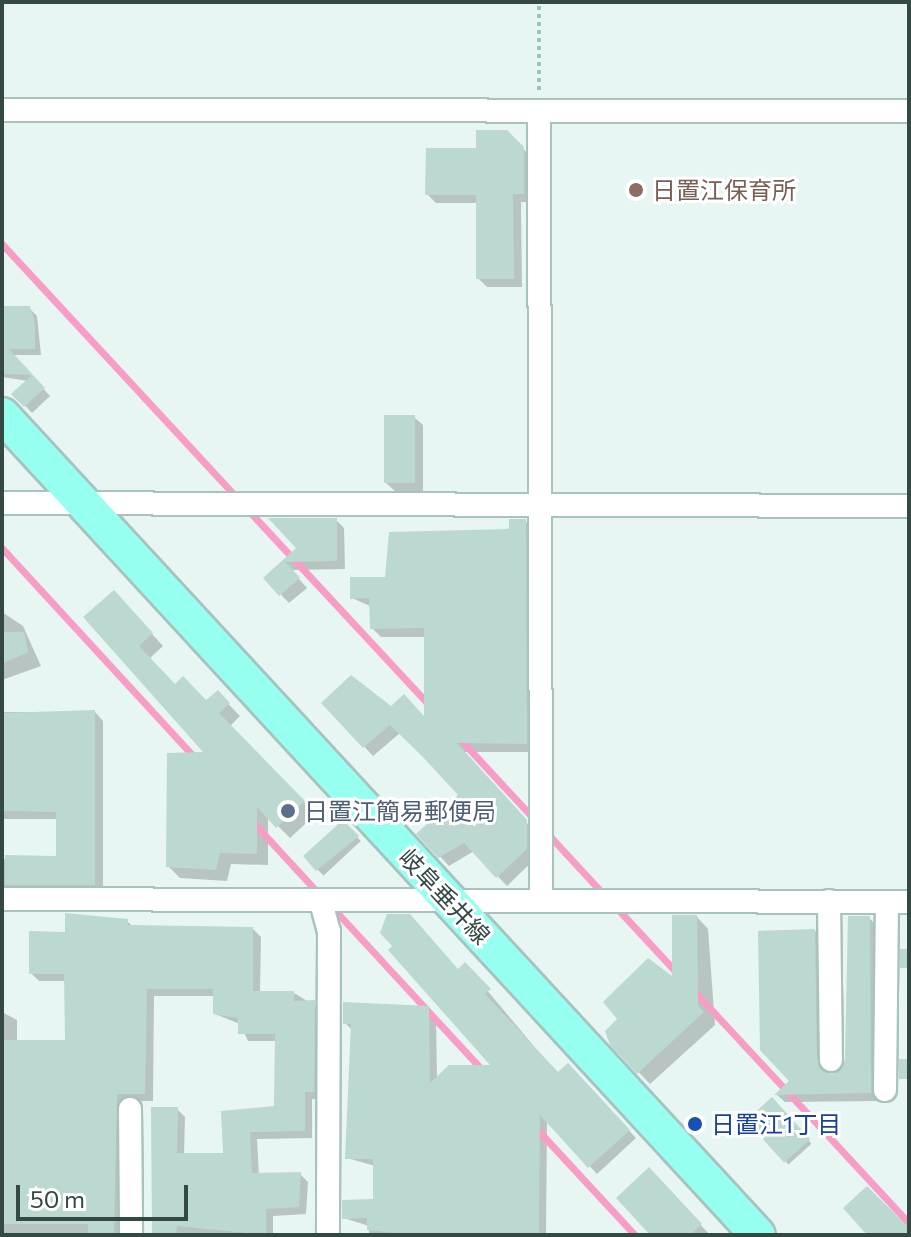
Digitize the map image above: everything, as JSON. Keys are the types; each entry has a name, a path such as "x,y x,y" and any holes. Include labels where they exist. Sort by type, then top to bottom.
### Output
{"main road":[{"name":"岐阜垂井線","path":"2,415 758,1235"}],"street":[{"path":"2,110 909,111"},
{"path":"539,112 537,505 541,898"},
{"path":"2,503 909,506"},
{"path":"2,899 321,902 445,896 898,902 885,1090"},
{"path":"829,901 831,1060"},
{"path":"321,902 329,931 328,1235"},
{"path":"130,1109 131,1235"}],"path":[{"path":"539,2 539,112"}],"building":[{"path":"476,130 507,130 524,147 524,194 513,194 514,279 476,279 476,195 425,195 426,148 476,148"},
{"path":"2,306 30,306 35,323 35,349 9,349 45,388 24,407 11,394 32,375 2,374"},
{"path":"384,415 415,415 415,483 384,483"},
{"path":"268,518 337,518 337,561 286,562 300,578 279,596 263,578 296,548"},
{"path":"509,519 526,519 527,744 457,743 527,820 527,849 496,878 464,843 438,858 416,834 458,795 423,757 390,725 363,748 321,703 351,675 391,706 404,694 424,716 424,628 370,629 369,598 350,599 350,577 385,577 389,532 509,529"},
{"path":"114,590 153,633 139,646 175,684 183,676 206,700 218,690 230,703 219,713 305,801 276,828 257,807 257,854 220,853 216,870 166,867 167,753 203,752 83,617"},
{"path":"2,632 24,632 28,652 2,664"},
{"path":"95,710 95,885 5,885 5,855 56,856 56,812 2,811 2,713"},
{"path":"343,820 359,836 316,871 303,856"},
{"path":"65,913 128,919 128,925 253,927 253,991 294,991 294,1001 315,1000 314,1092 305,1092 305,1131 250,1132 252,1173 301,1172 299,1207 266,1209 266,1235 177,1226 176,1235 152,1235 151,1107 178,1107 177,1153 223,1153 221,1111 274,1106 275,1034 238,1034 238,1018 213,1014 213,989 147,989 145,1094 117,1094 114,1235 88,1235 88,1224 2,1224 2,1040 65,1040 64,974 29,974 29,931 65,932"},
{"path":"387,914 410,914 458,969 465,962 491,989 485,994 558,1072 568,1063 630,1130 588,1168 540,1115 539,1235 416,1235 367,1230 367,1218 342,1219 342,1200 373,1199 373,1159 345,1159 351,1024 343,1024 343,1002 429,1006 430,1083 449,1065 490,1065 388,950 392,946 380,933"},
{"path":"672,915 697,915 698,1005 704,1012 637,1074 610,1045 605,1031 617,1019 603,1002 648,958 672,976"},
{"path":"848,916 870,916 871,1093 774,1095 789,1081 760,1050 758,931 815,929 817,1060 832,1074 845,1060"},
{"path":"900,949 909,949 909,968 900,968"},
{"path":"899,1059 909,1059 909,1079 899,1079"},
{"path":"772,1097 810,1139 784,1163 746,1120"},
{"path":"649,1167 702,1224 690,1235 650,1235 616,1198"},
{"path":"867,1186 909,1228 909,1235 867,1235 843,1208"}],"waterway":[{"path":"2,244 239,500"},
{"path":"247,509 429,705"},
{"path":"2,548 194,757"},
{"path":"459,738 535,820"},
{"path":"251,820 321,896"},
{"path":"546,832 605,896"},
{"path":"330,905 484,1072"},
{"path":"614,905 676,972"},
{"path":"693,990 909,1223"},
{"path":"533,1125 635,1235"}],"place":[{"name":"日置江保育所","path":"636,190"},
{"name":"日置江簡易郵便局","path":"288,811"},
{"name":"日置江1丁目","path":"695,1124"}]}
